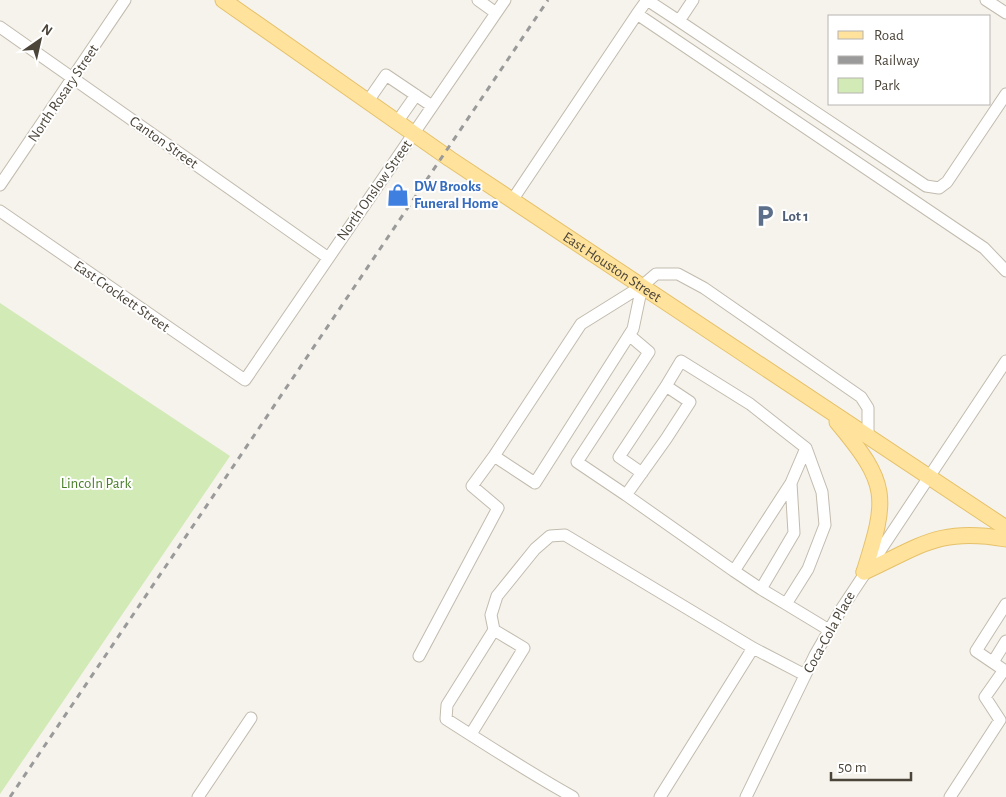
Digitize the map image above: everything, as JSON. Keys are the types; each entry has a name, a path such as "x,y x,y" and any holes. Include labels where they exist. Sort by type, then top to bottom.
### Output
{"main road":[{"name":"East Houston Street","path":"223,0 397,122 1006,528"},
{"path":"826,409 861,450 874,473 881,499 879,524 864,572"},
{"path":"864,572 918,544 951,535 978,534 1006,539"}],"street":[{"name":"North Rosary Street","path":"0,185 125,0"},
{"path":"478,0 496,13"},
{"name":"North Onslow Street","path":"245,380 505,0"},
{"path":"513,199 647,0 926,186 939,188 947,182 1006,94"},
{"path":"679,21 694,0"},
{"path":"986,0 1006,13"},
{"path":"637,14 984,248 1006,271"},
{"name":"Canton Street","path":"0,27 328,257"},
{"path":"745,87 755,72"},
{"path":"368,102 386,75 432,106"},
{"path":"397,122 416,95"},
{"name":"East Crockett Street","path":"0,211 245,380"},
{"path":"419,656 498,508 472,486 494,456 581,324 642,286 656,274 678,274 704,288 861,397 868,408 868,436"},
{"path":"494,456 534,483 633,329 642,286"},
{"path":"629,335 649,352 577,462 760,589 829,630"},
{"path":"642,473 619,457 681,361 750,404 806,448 822,492 825,525 808,569 786,604"},
{"name":"Coca-Cola Place","path":"746,797 829,630 864,572 1006,361"},
{"path":"626,495 690,402 666,386"},
{"path":"734,571 791,483 806,448"},
{"path":"760,589 794,533 791,483"},
{"path":"574,797 446,719 447,705 494,630 491,615 496,596 535,549 550,536 566,535 753,648 805,676"},
{"path":"950,797 1003,722 985,697 1004,670 976,650 1006,604"},
{"path":"470,734 524,648 494,630"},
{"path":"993,662 1006,641"},
{"path":"660,797 753,648"},
{"path":"198,797 251,718"}],"green space":[{"name":"Lincoln Park","path":"0,303 230,456 0,794"}],"railway":[{"path":"10,797 548,0"}],"place":[{"name":"DW Brooks Funeral Home","path":"398,195"},
{"name":"Lot 1","path":"765,216"}]}
